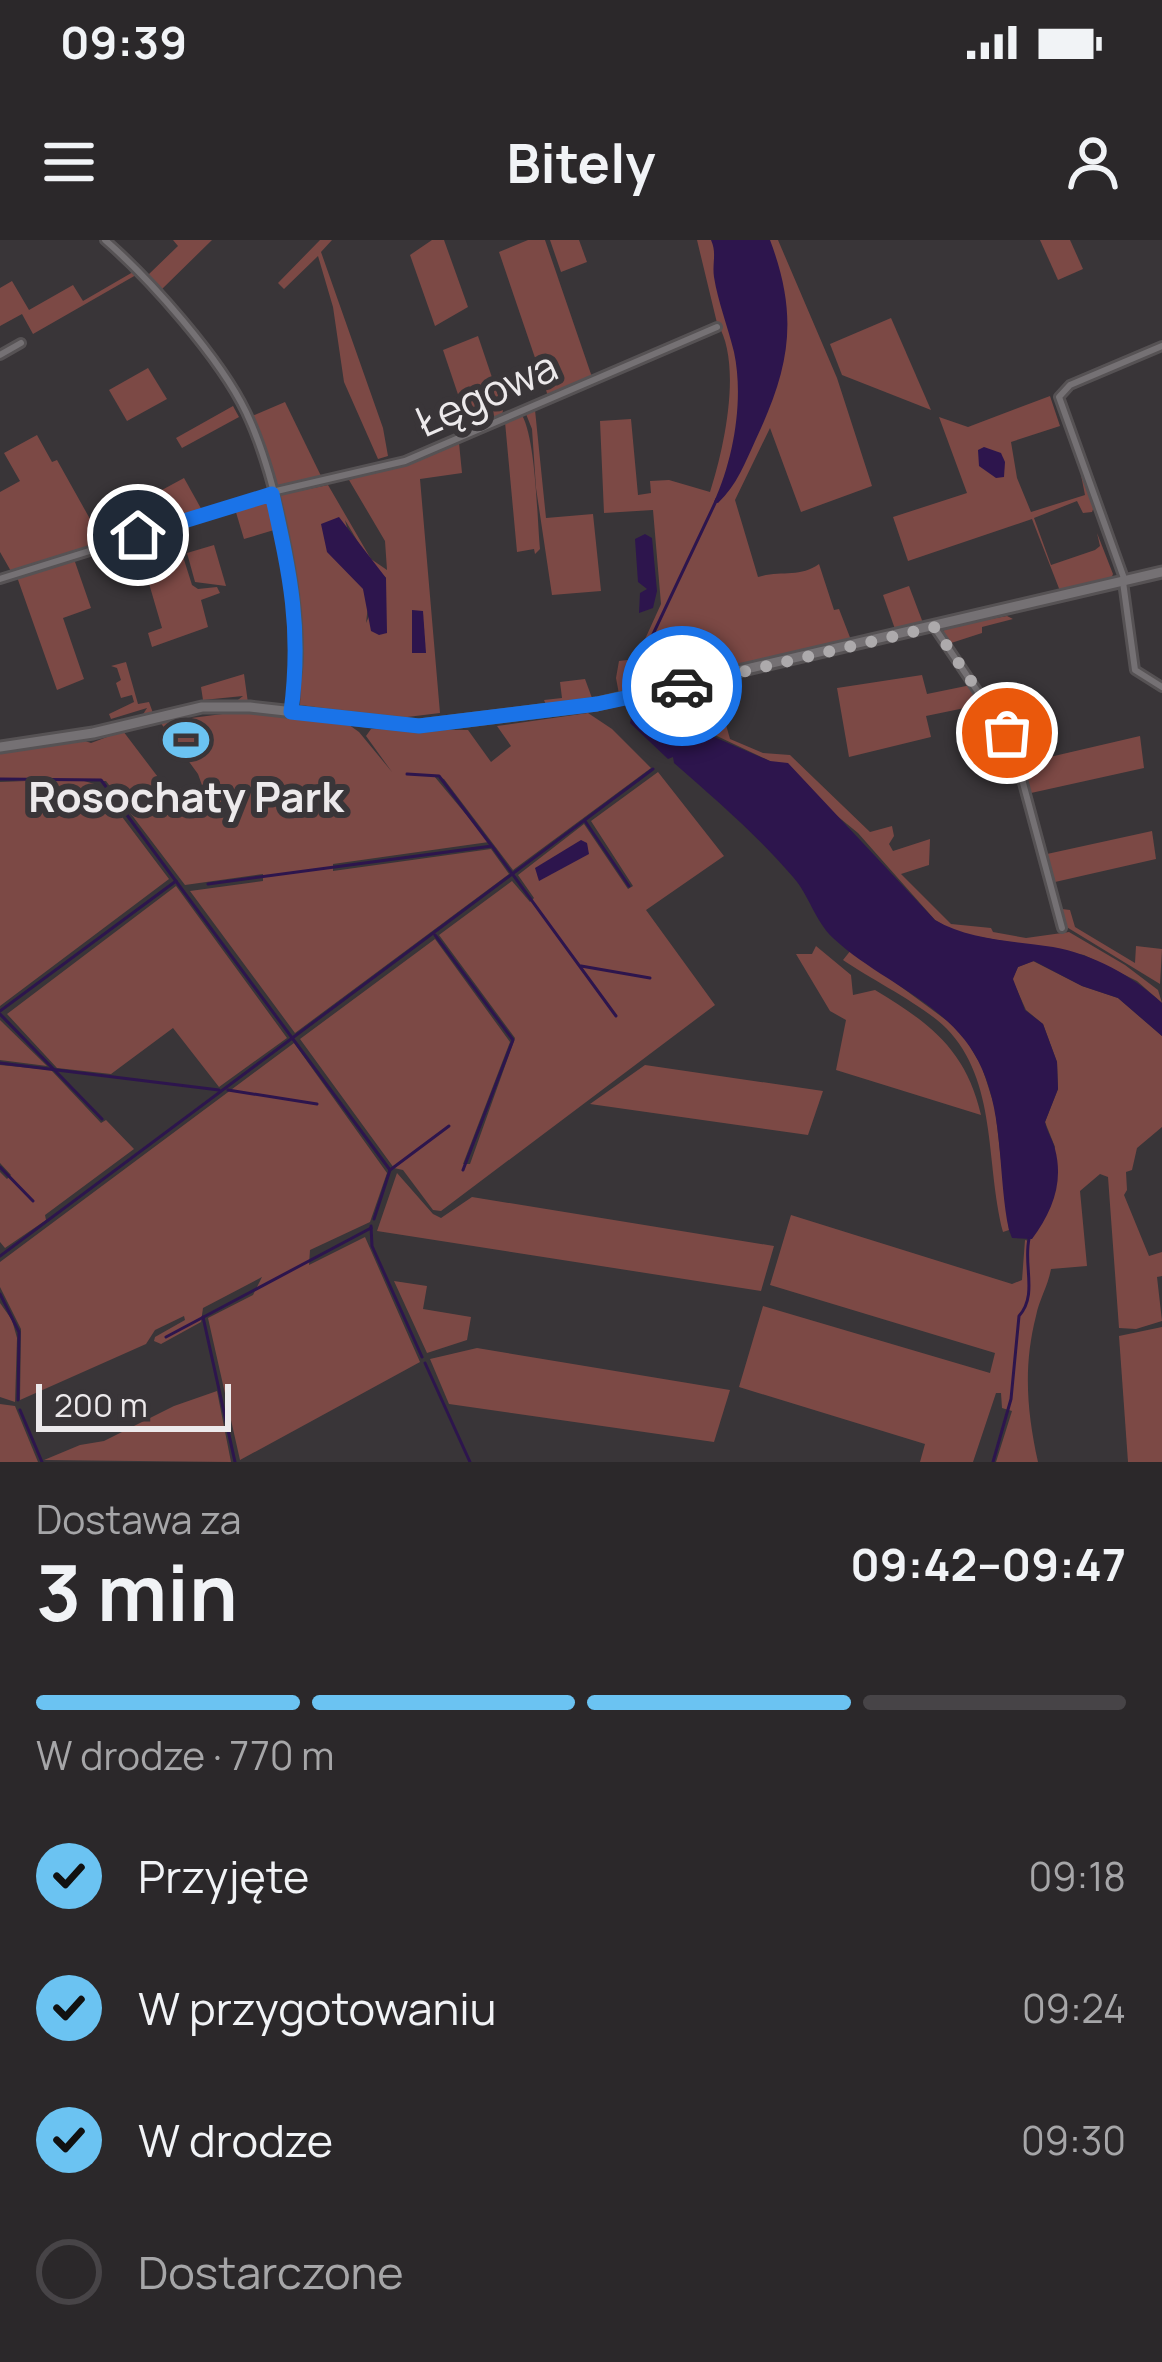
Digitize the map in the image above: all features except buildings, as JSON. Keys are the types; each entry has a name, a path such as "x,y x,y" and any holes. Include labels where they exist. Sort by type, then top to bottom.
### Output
{"street":[{"path":"105,240 161,294 247,415 290,572 298,650 291,712"},
{"name":"Łęgowa","path":"0,579 272,493 405,461 717,327"},
{"path":"0,355 21,343"},
{"path":"1162,346 1070,385 1059,397 1124,581 1135,670 1162,687"},
{"path":"0,747 93,733 195,708 238,706 419,726 631,698 1162,572"},
{"path":"934,627 1012,742 1062,928"}],"shaded area":[{"path":"173,240 212,240 161,290 148,275 178,246"},
{"path":"320,240 332,240 321,252 383,428 388,456 378,459 344,382 333,307 318,256 284,289 278,283"},
{"path":"432,240 444,240 468,307 435,326 410,255"},
{"path":"528,240 545,240 592,377 548,396 499,252"},
{"path":"550,240 579,240 587,262 561,272"},
{"path":"697,240 778,240 837,378 872,486 801,512 770,428 735,500 758,577 805,571 819,564 834,610 839,609 851,640 619,694 619,661 636,659 661,604 653,510 604,513 600,421 631,419 638,495 651,493 650,481 669,480 710,492 725,430 729,360"},
{"path":"711,240 770,240 787,318 783,365 768,413 740,473 718,503 714,502 732,448 738,389 734,352 714,277"},
{"path":"1040,240 1070,240 1083,269 1058,280"},
{"path":"133,272 136,275 33,334 22,314 0,326 0,288 12,281 29,310 73,285 83,301"},
{"path":"891,318 931,410 842,375 830,344"},
{"path":"478,336 503,410 502,416 470,430 443,350"},
{"path":"148,368 167,399 127,421 109,390"},
{"path":"1050,396 1060,426 1011,442 1017,478 1031,512 1085,495 1081,475 1092,512 1083,513 1077,501 1034,518 1051,565 1095,550 1100,546 1097,533 1111,579 1060,591 1032,519 908,561 893,517 967,493 939,417 968,427"},
{"path":"285,402 322,478 275,489 252,416"},
{"path":"233,406 239,417 182,448 176,438"},
{"path":"535,410 546,518 593,514 601,591 552,595 532,429 526,414"},
{"path":"522,415 535,480 540,549 535,554 534,549 517,552 505,422"},
{"path":"37,435 52,462 57,460 104,544 12,573 0,552 0,492 20,481 4,453"},
{"path":"459,443 462,473 420,479 440,713 399,718 300,705 302,652 291,564 275,496 328,485 371,559 387,570 385,541 349,480","holes":["345,520 386,578 366,623 368,606"]},
{"path":"984,447 1001,453 1004,477 996,478 979,466 978,450"},
{"path":"184,478 203,512 141,532 127,509"},
{"path":"268,500 274,530 244,539 235,509"},
{"path":"339,517 386,578 387,633 371,631 363,589 327,552 321,524"},
{"path":"174,528 192,585 217,587 220,593 201,600 208,627 152,647 148,633 162,628 136,539 150,535 158,561 180,555 175,532 164,535 162,531"},
{"path":"645,534 652,538 657,591 653,608 639,613 640,593 647,589 638,582 635,539"},
{"path":"214,545 226,586 195,582 187,553"},
{"path":"74,559 91,608 63,618 84,679 57,690 17,577"},
{"path":"909,586 923,623 895,629 883,595"},
{"path":"412,610 423,611 426,653 412,653"},
{"path":"1007,616 1013,619 982,627 982,633 948,644 941,634 947,627"},
{"path":"126,662 138,704 149,702 153,713 142,716 147,708 111,719 109,714 134,702 132,695 121,698 116,683 121,680 117,668 111,666"},
{"path":"244,674 248,703 234,703 243,696 203,700 201,687"},
{"path":"922,675 927,694 971,685 984,704 926,716 931,737 849,757 837,688"},
{"path":"740,677 741,682 716,689 730,739 763,753 790,755 870,832 892,826 894,836 889,844 893,851 930,839 929,865 901,874 951,924 1026,938 1069,932 1158,990 1162,1003 1137,981 1084,955 957,933 935,920 858,833 770,761 645,702"},
{"path":"585,679 592,698 546,705 544,700 562,698 560,682"},
{"path":"639,703 770,761 788,763 935,920 977,936 1083,955 1125,975 1162,1003 1162,1036 1118,998 1034,961 1018,967 1013,979 1025,1010 1043,1024 1057,1062 1058,1089 1045,1122 1054,1146 1057,1185 1032,1239 1012,1238 1009,1230 994,1108 970,1047 936,1011 833,938 779,862 673,757 668,759 630,723"},
{"path":"238,712 345,722 392,772 366,736 371,729 468,730 491,762 511,746 497,726 588,713 612,729 651,768 513,870 444,779 434,776 489,842 333,864 333,871 491,849 509,874 295,1033 190,891 263,881 263,874 185,885 106,781 84,781 98,785 169,879 0,1006 0,782 26,781 0,779 0,752 82,740 91,743 123,731 167,789 203,788 160,722"},
{"path":"1140,736 1144,768 1031,793 1024,763"},
{"path":"658,772 724,856 646,910 715,1005 441,1211 433,1210 403,1170 394,1168 300,1039 435,939 510,1042 463,1164 470,1164 515,1038 439,935 512,881 530,902 534,898 518,875 584,824 628,889 633,886 591,821"},
{"path":"1152,831 1156,859 1055,882 1047,854"},
{"path":"581,840 587,843 589,854 539,881 535,868"},
{"path":"176,886 287,1038 219,1087 173,1028 111,1074 57,1068 7,1014"},
{"path":"1062,909 1070,910 1075,927 1135,963 1136,946 1162,949 1160,984 1065,926"},
{"path":"816,946 851,975 853,995 875,990 943,1040 966,1073 981,1115 836,1070 846,1020 830,1011 796,954 812,954"},
{"path":"851,950 961,1031 982,1067 995,1108 1009,1230 1003,1232 982,1097 963,1049 936,1019 843,960"},
{"path":"1033,961 1118,998 1162,1036 1162,1127 1137,1148 1132,1170 1126,1172 1124,1195 1149,1256 1162,1252 1162,1276 1157,1277 1162,1321 1136,1329 1119,1328 1108,1177 1100,1174 1080,1191 1087,1266 1051,1269 1037,1310 1028,1389 1038,1462 996,1462 1012,1411 1002,1408 1001,1393 996,1393 973,1462 920,1462 925,1444 739,1387 763,1306 990,1373 995,1353 770,1285 791,1215 1012,1284 1022,1280 1025,1240 1029,1241 1055,1147 1045,1122 1058,1089 1057,1062 1043,1024 1026,1010 1012,979 1018,967"},
{"path":"0,1020 47,1066 0,1060"},
{"path":"294,1043 387,1173 370,1222 310,1250 309,1265 365,1237 420,1362 240,1460 208,1318 253,1295 262,1277 203,1308 201,1322 161,1344 155,1337 185,1320 184,1316 155,1330 146,1344 20,1400 21,1329 0,1287 0,1262"},
{"path":"0,1065 51,1070 101,1123 106,1120 134,1149 5,1248 0,1242 0,1172 7,1179 11,1175 0,1163"},
{"path":"645,1065 823,1091 808,1135 590,1104"},
{"path":"397,1173 441,1218 472,1197 774,1246 761,1291 377,1231"},
{"path":"394,1281 427,1286 423,1309 471,1317 467,1340 427,1353"},
{"path":"0,1303 17,1338 15,1402 0,1397"},
{"path":"1162,1327 1162,1462 1128,1462 1119,1336"},
{"path":"477,1348 730,1390 714,1442 449,1404 430,1359"},
{"path":"217,1391 231,1462 44,1460 104,1441 174,1406"},
{"path":"0,1404 15,1406 38,1462 0,1462"}],"waterway":[{"path":"643,704 637,668 717,499"},
{"path":"0,1256 653,769"},
{"path":"407,774 439,776 491,845"},
{"path":"0,779 101,780 390,1170"},
{"path":"585,821 629,886"},
{"path":"208,884 492,846 616,1016"},
{"path":"0,1011 176,881"},
{"path":"435,935 513,1040 463,1170"},
{"path":"581,966 650,978"},
{"path":"0,1014 102,1119"},
{"path":"0,1063 219,1090"},
{"path":"228,1090 317,1104"},
{"path":"374,1219 390,1170 449,1126"},
{"path":"0,1167 33,1201"},
{"path":"371,1226 372,1246 422,1357"},
{"path":"166,1337 371,1228"},
{"path":"993,1462 1011,1399 1019,1316 1028,1299 1029,1239"},
{"path":"0,1294 19,1332 18,1400"},
{"path":"203,1317 235,1462"},
{"path":"425,1363 470,1462"},
{"path":"20,1410 42,1462"}],"way so far":[{"path":"682,686 934,627 1007,733"}],"place":[{"name":"Rosochaty Park","path":"186,740"}],"route":[{"path":"138,535 272,494 290,572 298,650 291,712 419,726 597,704 682,686"}]}
